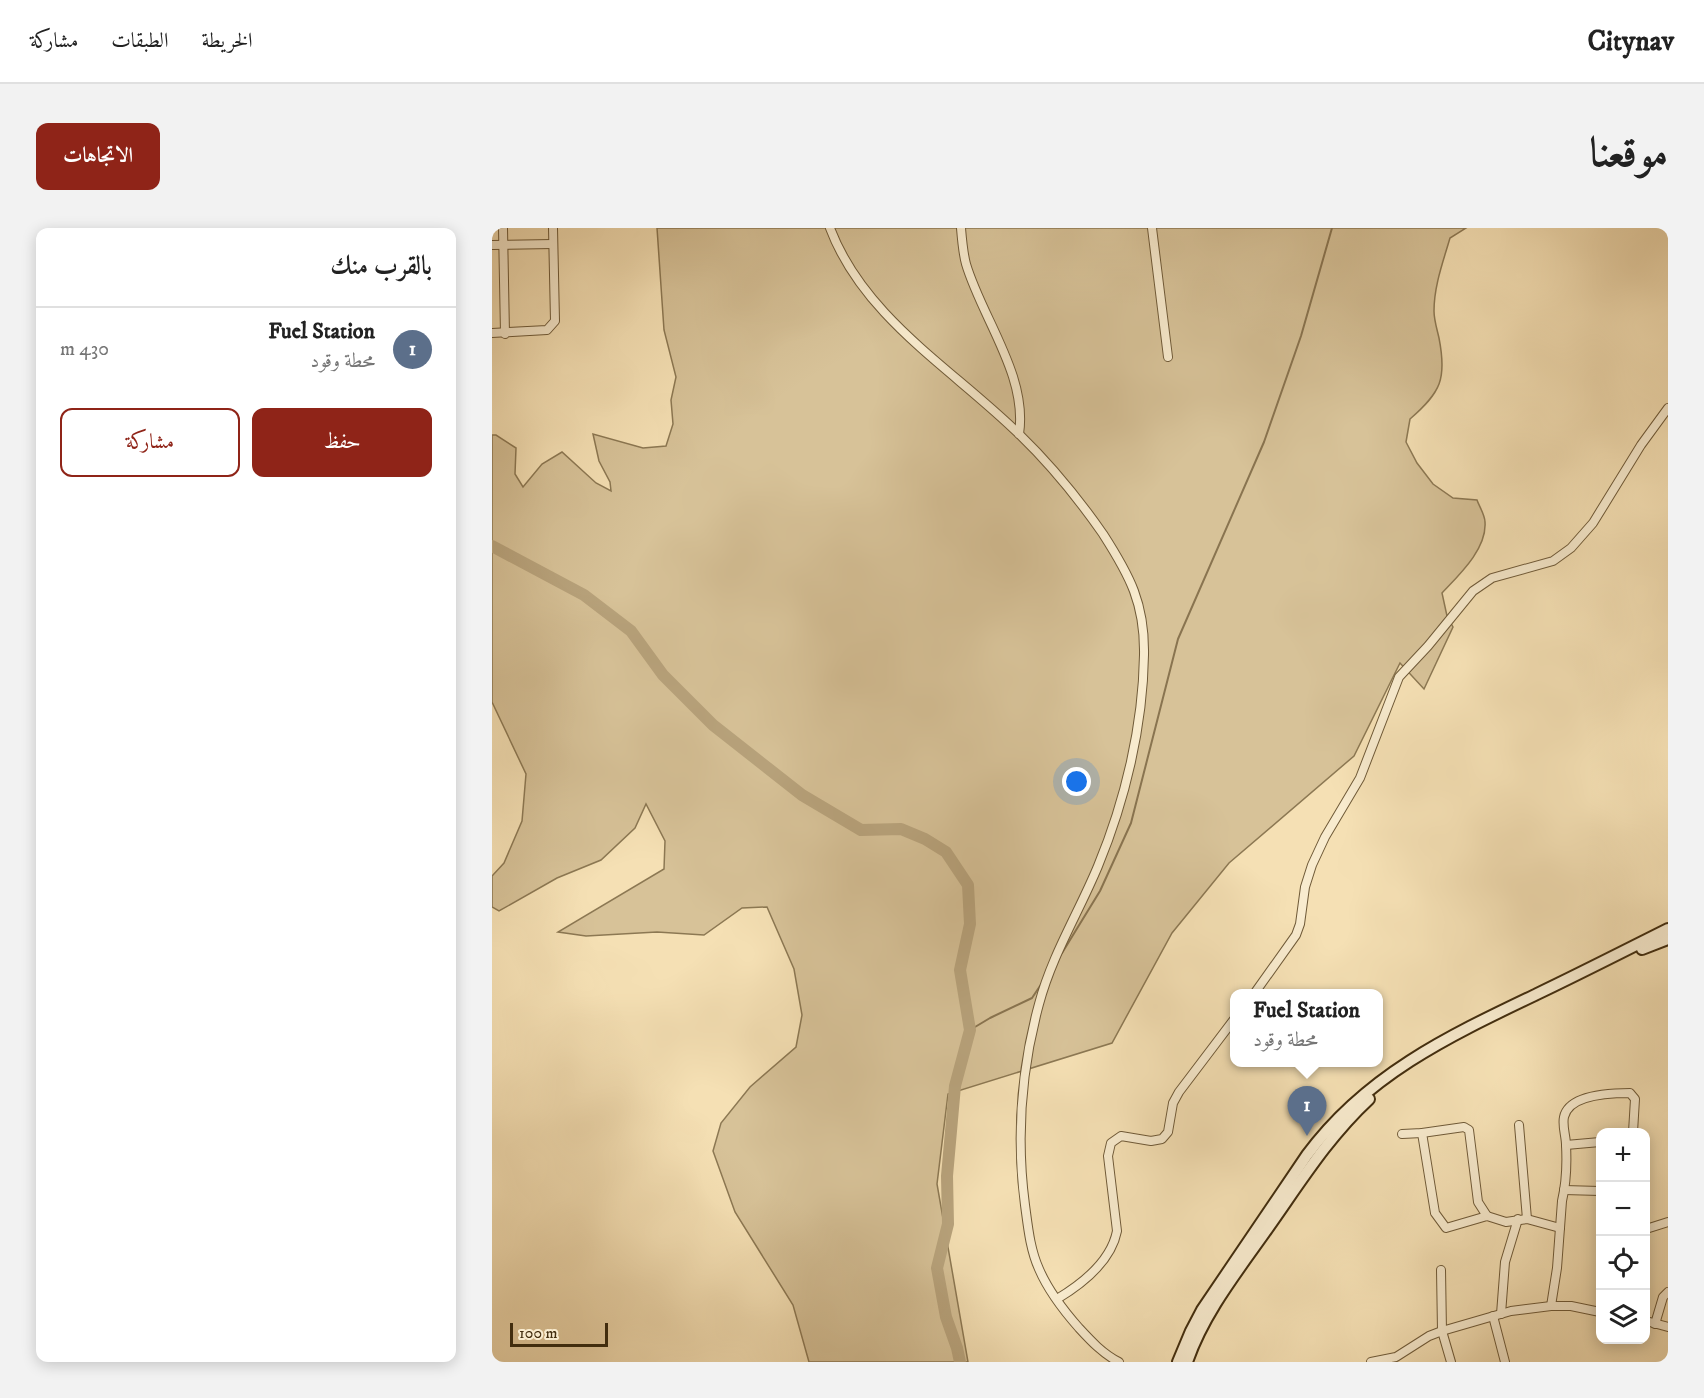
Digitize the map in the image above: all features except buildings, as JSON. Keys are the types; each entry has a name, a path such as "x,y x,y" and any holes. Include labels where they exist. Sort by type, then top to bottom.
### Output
{"main road":[{"path":"1178,1362 1191,1331 1218,1286 1307,1155 1323,1134 1371,1088 1417,1055 1463,1030 1668,929"},
{"path":"1187,1362 1203,1327 1228,1286 1315,1161 1347,1121 1377,1091 1417,1064 1468,1035 1634,952 1668,939"}],"street":[{"path":"503,228 505,333"},
{"path":"492,333 547,330 555,321 553,228"},
{"path":"830,228 846,262 883,311 928,355 1019,434 1070,489 1123,565 1137,595 1143,624 1144,653 1136,734 1124,790 1098,865 1053,960 1039,1003 1026,1061 1019,1111 1024,1204 1033,1255 1040,1272 1066,1313 1093,1343 1119,1362"},
{"path":"961,228 966,263 1013,382 1021,420 1019,434"},
{"path":"1152,228 1168,357"},
{"path":"492,245 553,244"},
{"path":"1257,989 1296,935 1305,887 1312,865 1360,778 1399,677 1473,591 1492,578 1553,561 1571,548 1593,523 1641,445 1668,408"},
{"path":"1057,1299 1078,1287 1109,1252 1114,1243 1117,1231 1108,1156 1111,1143 1121,1136 1151,1141 1162,1139 1168,1132 1173,1103 1179,1092 1230,1025"},
{"path":"1551,1306 1564,1190 1565,1114 1584,1098 1603,1094 1633,1095 1635,1105 1633,1128"},
{"path":"1505,1362 1497,1315 1505,1262 1522,1219 1519,1125"},
{"path":"1402,1134 1464,1127 1469,1130 1478,1202 1487,1216"},
{"path":"1422,1133 1435,1213 1446,1228 1487,1216 1506,1222 1522,1219 1560,1228"},
{"path":"1566,1145 1596,1142"},
{"path":"1564,1190 1596,1191"},
{"path":"1650,1228 1668,1222"},
{"path":"1440,1270 1442,1331 1451,1362"},
{"path":"1655,1324 1663,1297 1668,1292"},
{"path":"1371,1362 1396,1359 1429,1336 1511,1311 1571,1306 1596,1311"},
{"path":"1650,1322 1668,1327"}],"shaded area":[{"path":"657,228 1466,228 1450,238 1439,274 1434,302 1442,375 1429,401 1410,419 1406,442 1417,463 1433,484 1453,498 1477,500 1484,516 1484,532 1477,552 1442,593 1447,616 1453,627 1424,689 1400,663 1354,756 1229,863 1172,933 1112,1043 948,1094 937,1184 968,1362 809,1362 793,1305 735,1212 713,1151 721,1123 750,1087 796,1047 802,1015 794,969 767,907 742,908 704,935 657,932 586,936 558,932 664,869 665,841 646,804 635,828 601,860 557,878 499,911 492,907 492,876 504,863 522,821 526,774 492,702 492,435 496,435 516,448 515,474 523,487 542,464 562,452 596,483 611,491 610,482 599,461 593,434 643,448 666,446 673,424 671,400 676,377 664,330"}],"waterway":[{"path":"1062,953 1100,891 1131,823 1178,639 1264,442 1301,336 1332,228"},
{"path":"492,546 584,595 631,631 663,675 713,725 802,795 861,830 901,829 925,839 946,852 968,885 970,924 960,970 970,1030 955,1086 947,1176 948,1224 937,1268 946,1317 960,1362"},
{"path":"970,1030 1032,998 1042,983"}],"place":[{"name":"Fuel Station","path":"1307,1136"}]}
